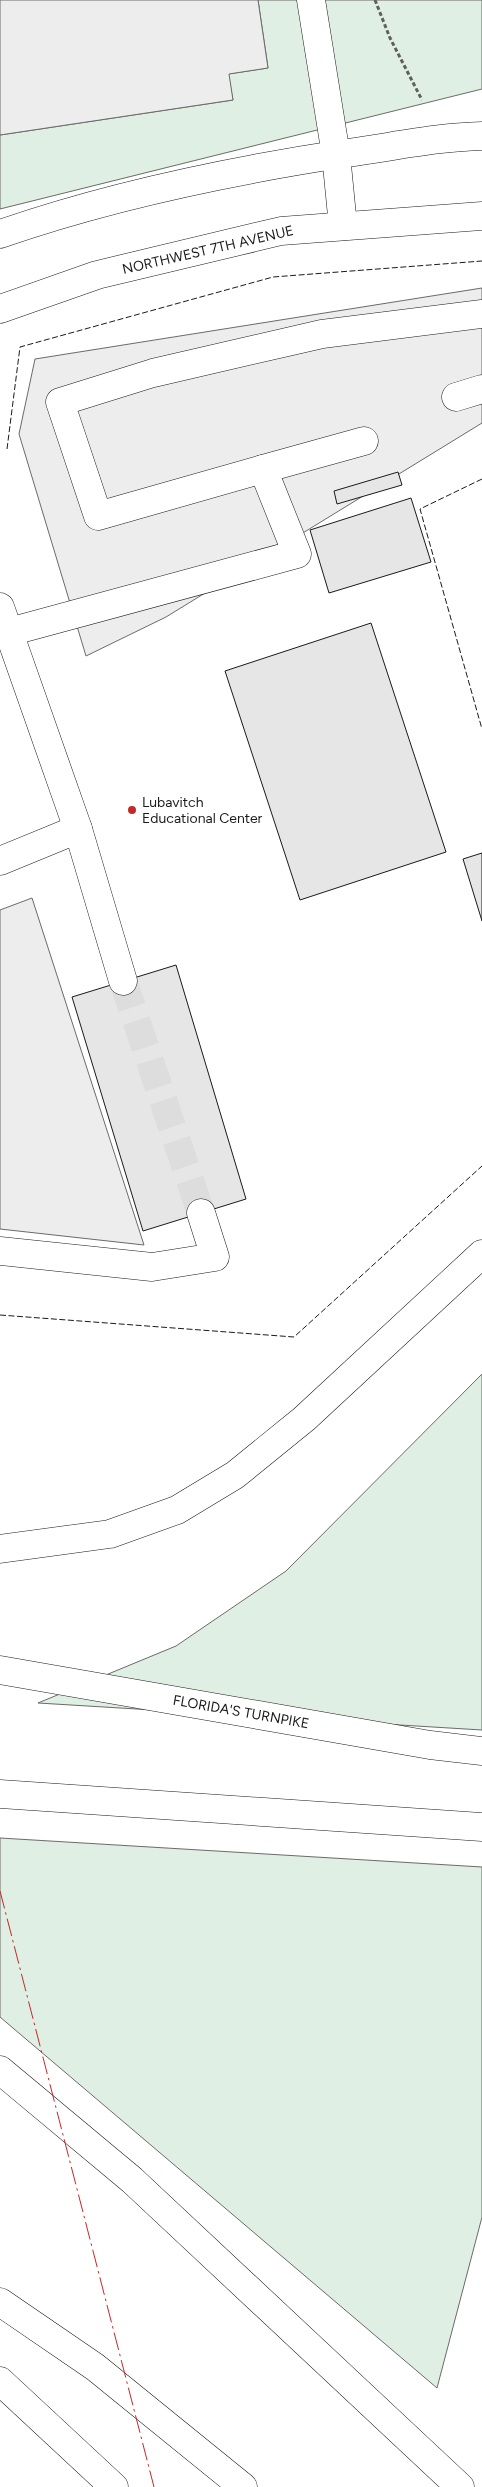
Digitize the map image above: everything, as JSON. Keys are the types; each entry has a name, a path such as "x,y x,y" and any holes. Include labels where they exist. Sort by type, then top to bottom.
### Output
{"main road":[{"path":"312,0 336,155 343,226"},
{"path":"0,234 38,221 170,185 336,155 456,137 482,136"},
{"name":"NORTHWEST 7TH AVENUE","path":"0,309 116,271 281,231 482,216"},
{"path":"364,441 98,516 60,402 153,373 322,334 482,314"},
{"path":"456,397 482,389"},
{"path":"123,981 78,829 4,619 297,554 263,469"},
{"path":"0,861 78,829"},
{"path":"0,1251 152,1267 215,1258 201,1213"},
{"path":"0,1549 110,1534 177,1510 235,1476 304,1419 482,1254"},
{"name":"FLORIDA'S TURNPIKE","path":"0,1670 420,1744 482,1751"},
{"path":"0,1794 482,1827"},
{"path":"0,2070 132,2180 460,2487"},
{"path":"0,2302 95,2367 243,2487"},
{"path":"0,2381 114,2487"}],"path":[{"path":"375,0 390,38 422,100"}],"green space":[{"path":"258,0 482,0 482,89 0,209 0,135 233,100 228,74 268,68"},
{"path":"482,1374 482,1730 38,1703 176,1646 286,1571"},
{"path":"0,1838 482,1867 482,2217 437,2388 0,2017"}],"shaded area":[{"path":"0,0 258,0 268,68 229,74 233,100 0,135"},
{"path":"482,288 482,423 166,617 86,656 19,434 35,359"},
{"path":"32,898 144,1245 0,1229 0,910"}],"building":[{"path":"398,472 402,485 337,504 334,491"},
{"path":"411,498 431,562 329,593 310,530"},
{"path":"371,623 446,852 300,900 225,671"},
{"path":"482,853 482,921 463,859"},
{"path":"176,965 246,1199 143,1231 72,997"}],"tunnel":[{"path":"123,981 201,1213"}],"fence":[{"path":"7,449 20,347 273,277 482,261"},
{"path":"482,479 420,509 482,729"},
{"path":"0,1315 294,1337 482,1166"}],"power":[{"path":"0,1891 154,2487"}],"place":[{"name":"Lubavitch Educational Center","path":"132,810"}]}
